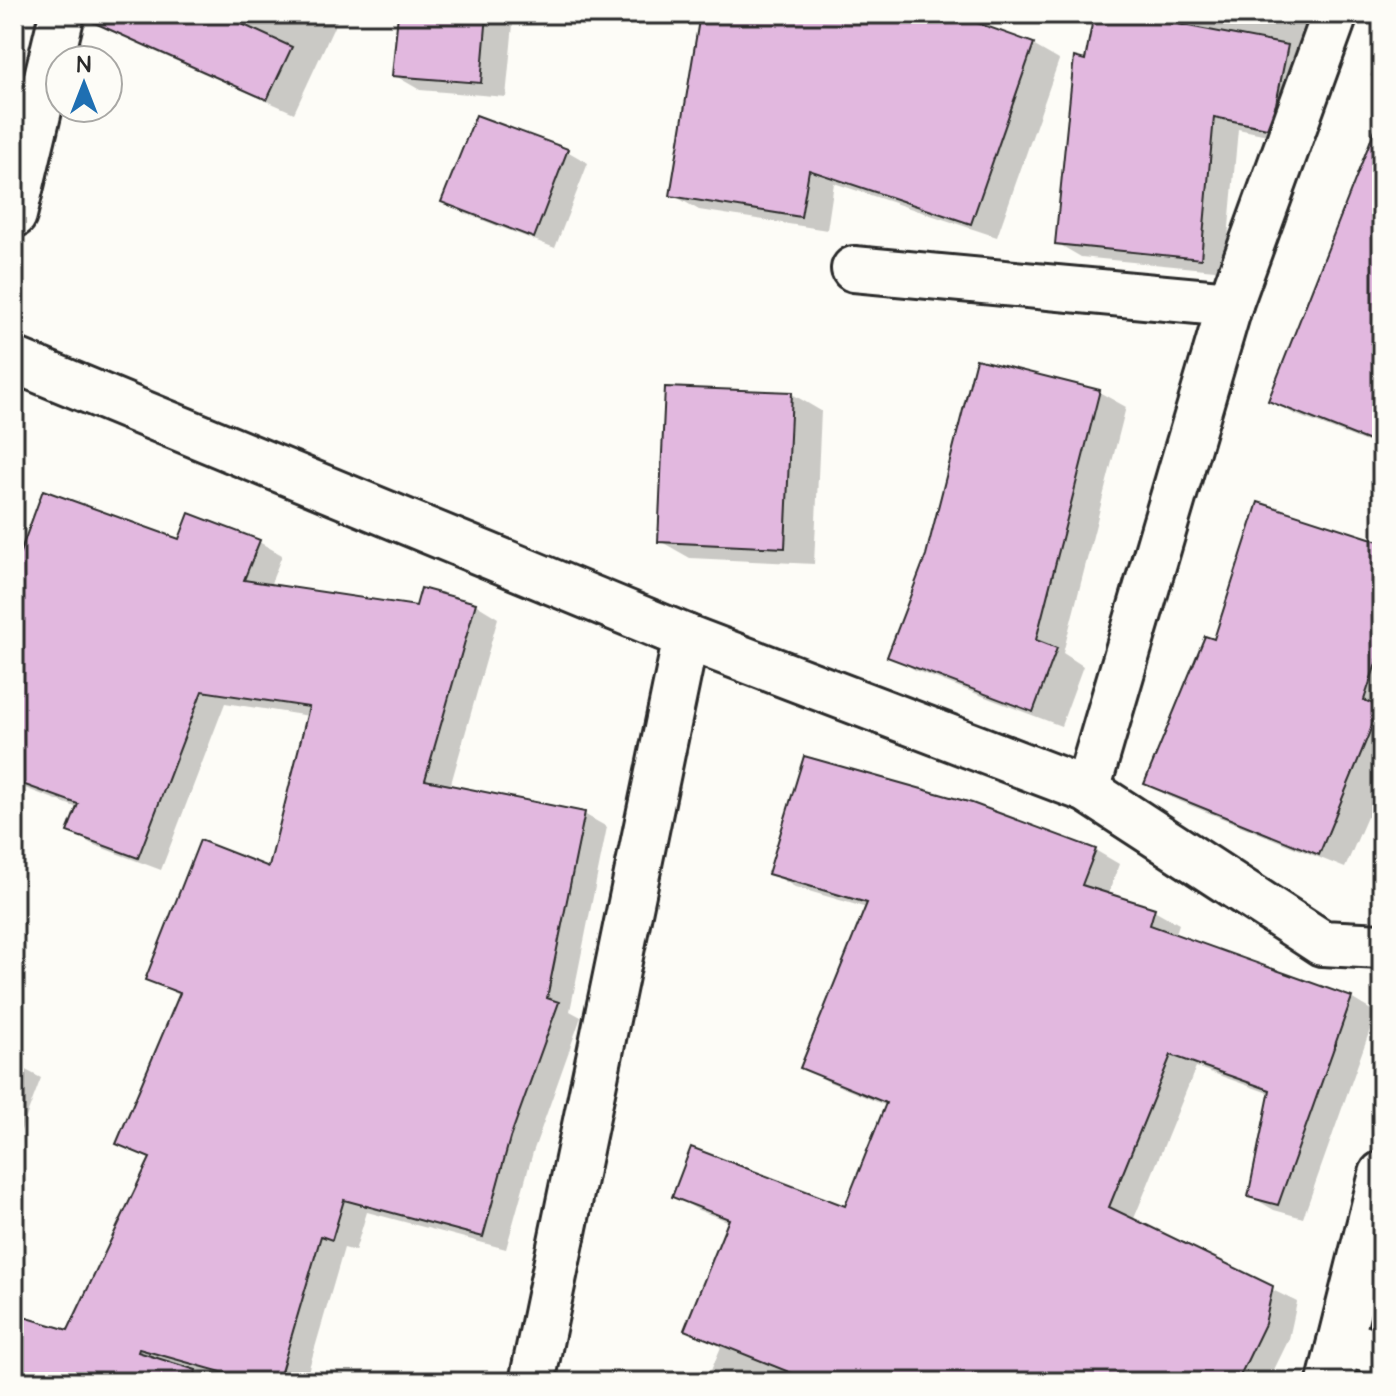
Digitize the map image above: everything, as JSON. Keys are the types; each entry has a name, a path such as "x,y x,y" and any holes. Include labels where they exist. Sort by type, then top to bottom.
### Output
{"street":[{"path":"14,215 62,14"},
{"path":"1087,790 1230,304 1335,14"},
{"path":"854,269 1230,304"},
{"path":"14,360 686,637 1087,790 1322,943 1382,946"},
{"path":"532,1382 686,637"},
{"path":"1382,1174 1335,1362 1382,1354"}],"building":[{"path":"86,14 220,14 292,47 267,100 86,19"},
{"path":"398,14 487,14 481,83 392,76"},
{"path":"700,14 952,14 1034,43 971,224 809,170 801,217 670,196"},
{"path":"1094,14 1125,14 1288,45 1276,104 1267,128 1214,117 1201,259 1055,244 1074,57 1085,60"},
{"path":"476,115 568,149 534,238 441,202"},
{"path":"1379,119 1382,120 1382,446 1268,401"},
{"path":"976,359 1100,390 1036,640 1057,648 1033,712 887,657 926,555"},
{"path":"665,387 792,392 785,548 658,542"},
{"path":"43,490 179,539 189,513 260,540 244,580 416,606 421,588 476,603 425,780 585,812 547,998 559,1002 510,1138 483,1237 344,1200 332,1240 321,1236 278,1382 257,1382 139,1349 138,1352 196,1370 194,1382 14,1382 14,1314 68,1330 150,1158 116,1144 180,993 145,980 200,840 269,867 309,707 202,691 138,858 67,832 78,804 14,781 14,569"},
{"path":"1258,502 1382,542 1382,645 1364,700 1380,707 1319,855 1144,784 1205,636 1214,639"},
{"path":"804,756 972,803 1096,849 1082,885 1155,908 1150,925 1352,997 1278,1205 1248,1197 1270,1090 1171,1055 1109,1207 1273,1286 1265,1324 1237,1382 814,1382 684,1330 729,1219 672,1197 691,1147 845,1206 886,1103 800,1068 867,903 768,874"}]}
